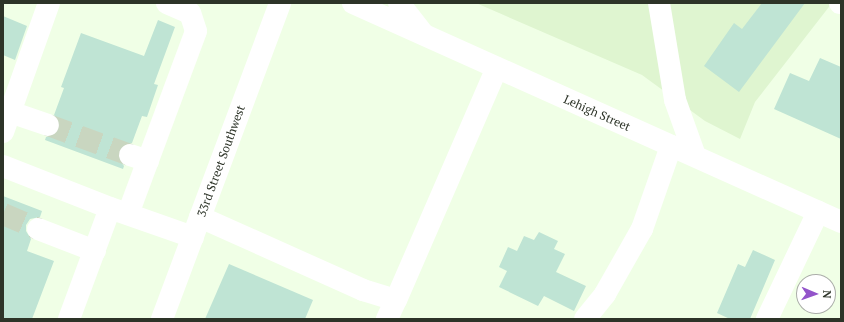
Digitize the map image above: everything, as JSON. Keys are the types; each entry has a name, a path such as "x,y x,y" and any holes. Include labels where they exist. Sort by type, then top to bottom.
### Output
{"main road":[{"path":"48,125 7,122 49,3"},
{"path":"70,319 95,251 119,211 139,158 196,31 190,13 167,3"},
{"name":"33rd Street Southwest","path":"162,319 280,3"},
{"name":"Lehigh Street","path":"353,3 841,222"},
{"path":"400,3 423,34"},
{"path":"659,3 675,100 695,156"},
{"path":"3,166 119,211 196,227 363,290 391,309 497,68"},
{"path":"586,319 605,294 642,229 670,146"},
{"path":"767,319 818,212"},
{"path":"38,228 95,251"}],"shaded area":[{"path":"476,3 832,3 755,102 740,139 705,121 642,75"}],"building":[{"path":"762,3 805,3 739,92 704,66 734,23 742,29"},
{"path":"3,16 27,26 15,60 3,55"},
{"path":"158,20 175,27 154,84 158,85 147,117 142,116 132,143 122,145 118,151 118,158 124,166 123,169 45,140 46,137 56,135 60,129 60,122 54,115 64,88 61,87 81,33 144,56"},
{"path":"820,58 841,67 841,139 774,109 790,73 809,81"},
{"path":"3,196 42,211 40,217 30,219 26,225 26,231 31,239 27,251 54,261 32,319 3,319"},
{"path":"539,232 558,241 554,249 565,254 556,272 586,286 574,311 544,296 538,306 499,287 507,271 499,267 508,247 517,251 524,236 534,240"},
{"path":"753,250 775,260 750,319 730,319 717,313 738,264 745,267"},
{"path":"229,264 313,300 305,319 205,319"}],"tunnel":[{"path":"48,125 130,155"},
{"path":"3,214 38,229"}]}
